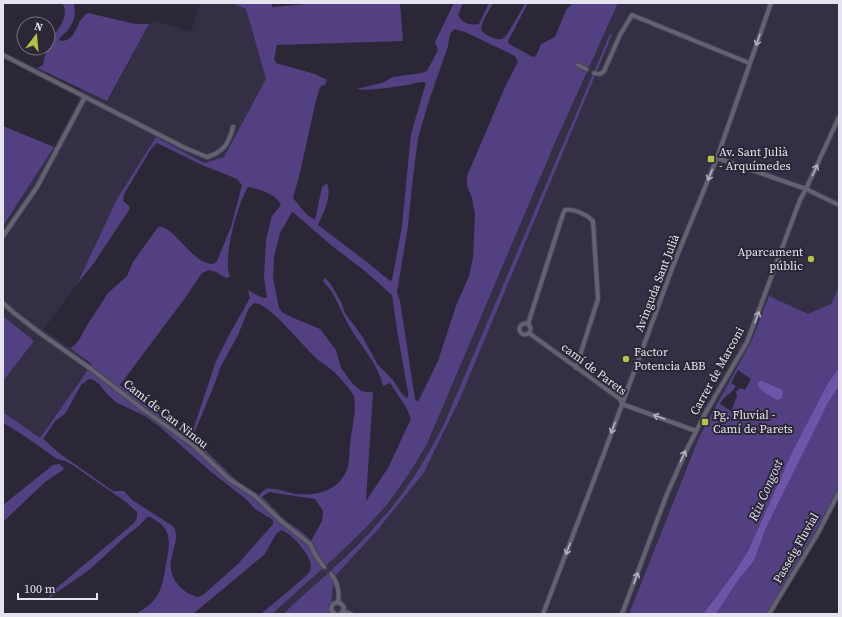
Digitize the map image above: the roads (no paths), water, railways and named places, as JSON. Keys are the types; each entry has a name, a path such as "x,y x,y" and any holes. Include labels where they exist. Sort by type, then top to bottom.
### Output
{"street":[{"name":"Avinguda Sant Julià","path":"543,614 673,266 717,158 771,3"},
{"path":"594,73 602,74 604,71 620,35 632,15 749,63"},
{"path":"3,55 185,148 207,157 218,154 230,139 233,127"},
{"path":"578,65 586,69"},
{"path":"3,236 20,210 28,201 85,97"},
{"name":"Carrer de Marconi","path":"622,614 670,489 696,431 747,342 800,200 839,117"},
{"path":"717,158 806,189 839,205"},
{"path":"528,324 523,324 520,329 523,333 529,333 531,328 528,324 563,214 566,210 584,214 593,221 598,299 576,368"},
{"name":"Camí de Can Ninou","path":"3,303 40,333 92,369 144,410 194,446 229,479 255,496 281,521 310,544 324,567"},
{"name":"camí de Parets","path":"529,333 620,399 622,404 696,431"},
{"name":"Passeig Fluvial","path":"770,614 818,534 839,492"},
{"path":"331,574 336,581 339,596 338,602 332,606 331,610 335,614"},
{"path":"338,602 343,605 342,612 351,614"}],"tunnel":[{"path":"586,69 594,73"},
{"path":"324,567 331,574"}],"place":[{"name":"Av. Sant Julià - Arquímedes","path":"711,159"},
{"name":"Aparcament públic","path":"811,259"},
{"name":"Factor Potencia ABB","path":"626,359"},
{"name":"Pg. Fluvial - Camí de Parets","path":"705,422"}],"water label":[{"name":"Riu Congost","path":"765,490"}]}
